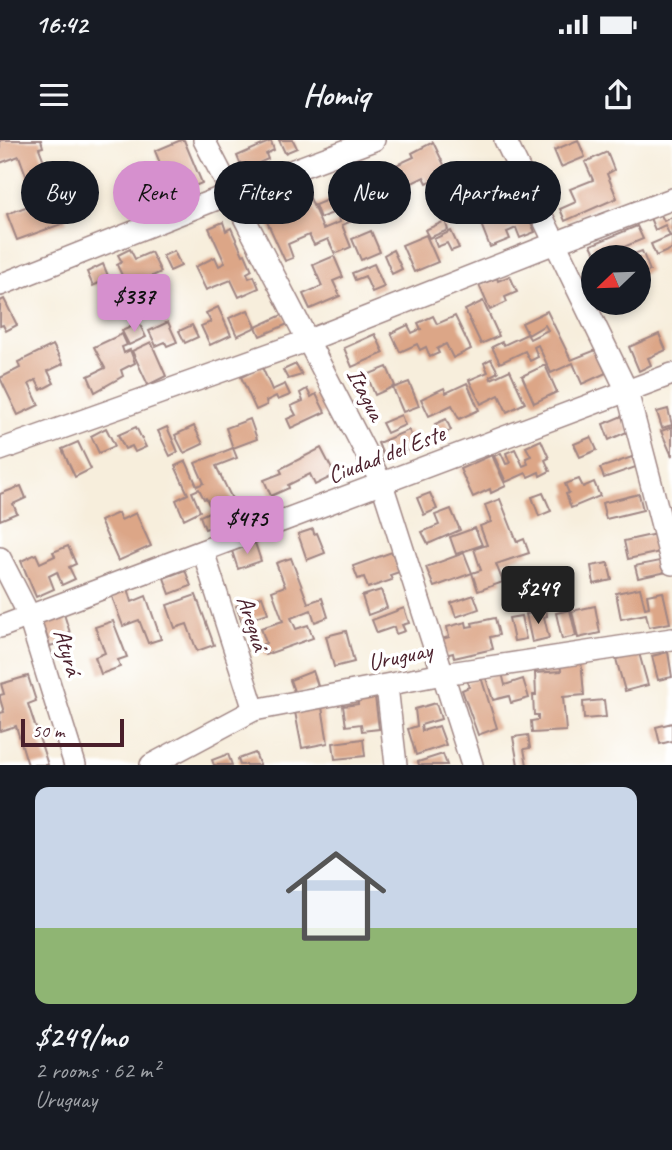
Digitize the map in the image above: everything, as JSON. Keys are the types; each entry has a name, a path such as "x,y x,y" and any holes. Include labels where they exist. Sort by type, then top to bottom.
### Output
{"street":[{"name":"Itagua","path":"204,140 215,161"},
{"path":"314,162 374,140"},
{"path":"505,140 628,391 672,564"},
{"path":"0,450 309,340 672,199"},
{"path":"0,285 214,200"},
{"name":"Itagua","path":"248,224 382,484 472,765"},
{"name":"Ciudad del Este","path":"0,627 672,374"},
{"name":"Areguá","path":"203,551 254,710"},
{"name":"Atyrá","path":"0,558 29,617 75,765"},
{"name":"Uruguay","path":"151,765 254,710 443,674 672,639"},
{"path":"387,686 396,765"}],"building":[{"path":"0,140 41,140 43,147 39,148 44,161 21,162 19,156 0,163"},
{"path":"184,140 193,161 159,161 155,151"},
{"path":"279,140 293,140 297,148 285,153"},
{"path":"578,140 585,157 561,167 561,161 554,150"},
{"path":"271,141 274,150 266,154 268,159 263,161 239,161 237,156"},
{"path":"433,142 442,161 425,161 425,179 424,177 411,184 411,161 405,161 414,157 412,153"},
{"path":"607,152 614,170 607,174 617,198 565,221 561,209 576,202 570,189 593,180 585,162"},
{"path":"327,200 328,215 320,218 315,205"},
{"path":"314,208 323,229 335,224 344,224 342,225 351,247 335,254 328,239 314,245 309,235 288,244 293,258 285,261 268,224 314,224"},
{"path":"21,209 21,224 61,224 17,240 7,214"},
{"path":"660,213 664,221 672,217 672,249 656,256 651,244 670,236 665,225 655,230 650,218"},
{"path":"224,224 226,231 231,228 252,270 247,273 249,278 254,276 259,288 239,297 231,280 206,290 195,267 215,257 219,266 225,263 209,228"},
{"path":"438,224 446,224 448,230 429,238 425,230"},
{"path":"481,224 532,224 535,232 520,238 516,228 507,232 510,239 490,247"},
{"path":"637,226 643,239 628,245 591,245"},
{"path":"371,231 380,252 361,260 352,239"},
{"path":"451,231 459,248 451,251 447,243 437,247 434,239"},
{"path":"426,235 438,262 414,272 402,245"},
{"path":"130,249 135,259 151,252 161,272 144,280 146,284 130,292 117,265 122,262 118,255"},
{"path":"393,250 402,269 392,274 384,255"},
{"path":"174,251 181,266 170,271 163,256"},
{"path":"334,256 343,277 333,281 340,296 310,309 303,294 322,286 313,265"},
{"path":"103,264 109,278 93,286 87,272"},
{"path":"374,264 384,287 372,292 365,276 355,280 352,273"},
{"path":"510,276 517,292 505,297 507,302 490,310 479,285"},
{"path":"4,299 17,325 6,331 3,325 0,326 0,301"},
{"path":"483,301 499,336 481,344 465,310"},
{"path":"218,307 231,335 210,345 201,326 211,322 206,313"},
{"path":"248,310 256,327 237,336 229,318"},
{"path":"547,311 571,360 596,350 606,373 582,384 573,363 551,373 538,345 534,347 538,357 530,361 525,351 500,363 492,347 502,342 504,345 527,334 530,339 548,330 545,325 528,335 522,323"},
{"path":"284,314 288,324 260,336 256,327"},
{"path":"433,316 437,324 455,316 471,349 453,358 446,344 437,349 439,353 430,357 426,347 420,350 417,344 400,352 391,333 408,325 412,333 421,329 418,323"},
{"path":"168,322 177,342 167,346 165,342 156,346 149,331"},
{"path":"139,323 146,337 129,345 122,331"},
{"path":"192,325 198,337 185,343 179,331"},
{"path":"122,334 127,345 122,347 124,353 130,350 135,363 121,370 123,376 95,392 88,376 105,368 94,347"},
{"path":"375,334 384,353 352,367 344,348"},
{"path":"659,334 666,350 648,358 651,365 639,371 629,347"},
{"path":"151,342 166,376 148,385 132,351"},
{"path":"53,345 63,364 48,371 54,383 41,390 36,380 29,384 39,405 18,415 0,378 20,368 18,362"},
{"path":"491,359 498,372 490,376 491,379 510,370 525,403 507,412 499,395 481,404 469,380 488,372 484,363"},
{"path":"296,364 302,375 288,379 283,370"},
{"path":"545,365 557,392 534,403 522,376"},
{"path":"262,367 272,390 285,384 290,395 278,400 276,396 266,401 267,405 256,410 241,377"},
{"path":"387,367 395,386 375,395 367,375"},
{"path":"409,382 419,406 403,412 393,388"},
{"path":"467,383 479,410 459,419 452,405 429,416 421,399 444,388 446,393"},
{"path":"307,389 311,397 316,394 325,412 291,428 287,419 296,415 291,406 303,401 300,393"},
{"path":"668,409 672,425 662,428 657,412"},
{"path":"401,415 405,425 387,433 382,423"},
{"path":"622,416 629,431 609,440 603,424"},
{"path":"250,419 257,439 233,448 226,428"},
{"path":"446,419 451,430 440,436 435,424"},
{"path":"194,426 203,444 184,453 175,435"},
{"path":"136,427 146,447 135,452 132,446 125,449 118,435"},
{"path":"167,427 178,452 170,456 158,431"},
{"path":"672,427 672,456 661,431"},
{"path":"106,428 115,446 99,453 91,436"},
{"path":"409,430 416,447 385,460 378,443"},
{"path":"591,437 597,450 580,457 574,444"},
{"path":"541,440 549,458 545,460 550,471 540,476 539,472 528,477 526,473 506,482 494,456 501,453 506,464 510,463 506,453 515,449 523,466 528,464 526,458 531,456 526,447"},
{"path":"78,442 91,469 75,477 62,449"},
{"path":"233,448 237,458 216,466 239,513 232,517 228,508 214,514 199,489 192,492 200,511 184,519 176,500 188,494 175,466 186,461 197,486 204,483 195,463"},
{"path":"321,448 335,475 315,485 310,474 271,496 264,480 282,473 280,469"},
{"path":"492,455 506,486 491,493 490,489 473,497 460,469"},
{"path":"632,457 636,467 604,478 600,468"},
{"path":"579,479 583,487 594,482 600,496 571,508 565,484"},
{"path":"21,486 26,498 13,504 17,513 0,520 0,494"},
{"path":"430,493 437,509 424,515 417,498"},
{"path":"543,493 551,511 539,516 532,497"},
{"path":"639,494 643,510 606,519 602,503"},
{"path":"500,499 517,542 524,539 529,553 496,564 503,582 478,591 472,573 481,570 474,549 487,545 480,526 491,522 485,505"},
{"path":"451,509 460,530 428,544 422,532 439,525 435,515"},
{"path":"211,511 217,525 205,529 200,516"},
{"path":"118,513 121,520 136,513 151,546 118,561 100,521"},
{"path":"475,528 482,545 456,554 450,537"},
{"path":"313,529 325,553 307,560 298,534"},
{"path":"656,534 660,552 628,559 624,541"},
{"path":"255,543 261,561 238,569 232,551"},
{"path":"68,546 76,564 69,567 75,579 62,585 57,572 49,576 54,589 36,597 21,561 36,554 40,563 55,556 53,552"},
{"path":"392,552 399,572 390,575 392,580 368,588 364,577 358,579 353,566"},
{"path":"464,553 472,573 434,587 426,567"},
{"path":"291,558 308,603 322,598 328,617 315,622 311,610 291,618 296,629 308,625 313,638 265,655 261,645 266,643 261,628 283,621 272,591 285,586 276,563"},
{"path":"665,560 667,572 638,578 635,566"},
{"path":"608,563 612,580 594,584 591,566"},
{"path":"185,570 191,586 170,594 164,578"},
{"path":"128,588 132,602 146,596 161,639 148,643 139,620 123,626 111,594"},
{"path":"640,588 645,608 649,607 647,595 663,592 670,623 649,627 646,614 621,619 616,593"},
{"path":"381,590 387,608 368,615 362,596"},
{"path":"196,595 214,645 197,651 187,624 175,628 167,605"},
{"path":"474,595 479,609 456,617 451,603"},
{"path":"262,596 268,613 242,622 236,606"},
{"path":"595,606 600,633 578,638 572,611"},
{"path":"404,608 409,623 402,625 405,631 396,634 394,627 377,633 372,620"},
{"path":"546,610 547,616 544,617 549,638 532,642 526,614"},
{"path":"570,610 576,636 562,639 556,613"},
{"path":"63,611 72,639 50,646 41,618"},
{"path":"521,616 526,639 514,641 509,618"},
{"path":"495,618 499,635 490,637 493,649 454,658 453,653 445,655 442,639 449,637 447,627 466,622 467,627 473,626 472,623"},
{"path":"113,621 127,657 118,660 120,667 101,674 95,657 105,653 95,627"},
{"path":"346,631 354,662 334,667 326,636"},
{"path":"668,652 672,677 658,680 652,656"},
{"path":"639,653 648,685 625,691 616,659"},
{"path":"581,659 584,695 563,697 566,731 532,733 531,721 538,720 538,715 534,715 535,673 561,671 560,661"},
{"path":"313,671 318,686 295,694 290,680"},
{"path":"502,673 505,685 523,679 529,698 511,703 509,696 493,700 486,678"},
{"path":"28,676 36,701 28,704 48,765 28,765 16,726 0,731 0,713 4,712 0,699 0,695 4,694 1,684"},
{"path":"481,677 497,728 478,735 462,690 469,687 467,682"},
{"path":"375,697 379,729 362,731 361,724 346,726 343,706 358,704 358,699"},
{"path":"604,700 606,717 584,719 583,702"},
{"path":"436,703 441,719 421,725 422,731 439,726 446,745 416,755 408,729 417,726 415,709"},
{"path":"322,707 328,743 302,748 295,712"},
{"path":"672,723 672,741 660,744 656,727"},
{"path":"528,735 530,748 524,749 527,765 518,765 513,737"},
{"path":"363,739 365,756 335,759 333,743"},
{"path":"255,753 260,765 240,765 238,759"},
{"path":"228,754 232,765 214,765 212,760"},
{"path":"443,754 447,765 419,765 418,762"}]}
